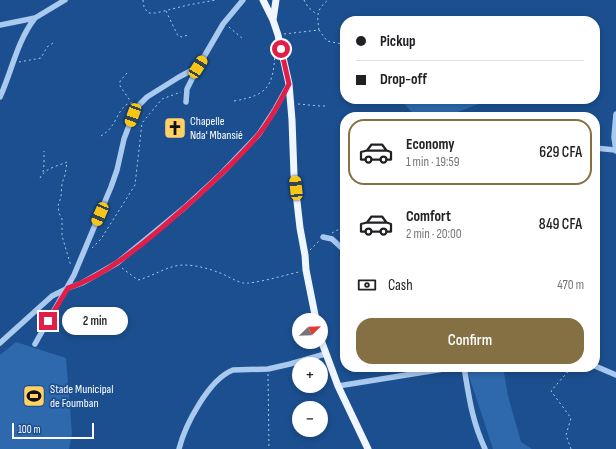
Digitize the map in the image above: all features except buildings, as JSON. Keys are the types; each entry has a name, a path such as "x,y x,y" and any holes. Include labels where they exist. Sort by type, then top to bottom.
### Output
{"main road":[{"path":"263,0 273,20 278,35 289,84 294,175 300,228 306,255 306,270 315,313"},
{"path":"273,20 276,0"},
{"path":"324,349 338,386 368,449"}],"street":[{"path":"0,26 35,18 65,0"},
{"path":"186,102 187,89 198,67 223,24 243,0"},
{"path":"0,97 22,38 35,18"},
{"path":"36,344 68,288 83,255 111,187 117,170 124,139 133,115 140,104 161,87 198,67"},
{"path":"0,343 52,296 82,283 117,263 184,208 243,152 259,134 289,84"},
{"path":"600,149 616,151 614,137 616,114"},
{"path":"323,237 332,239 340,246"},
{"path":"178,449 189,420 203,398 221,377 233,370 268,369 325,354"},
{"path":"600,368 616,375"},
{"path":"338,386 425,372"},
{"path":"465,372 472,417 477,433 485,449"}],"path":[{"path":"143,0 144,7 148,14 216,0"},
{"path":"304,0 308,7 317,15"},
{"path":"328,0 322,5 317,15 319,30 327,41 340,44"},
{"path":"166,10 178,36 182,37 188,35"},
{"path":"223,24 227,25 242,40"},
{"path":"278,35 319,30"},
{"path":"15,58 18,62 41,58 47,47 53,43"},
{"path":"234,101 255,96 268,86 272,78 274,68 275,48"},
{"path":"128,73 120,81 120,86 132,103"},
{"path":"83,255 102,239 135,185 142,123 162,99 187,89"},
{"path":"291,102 325,106"},
{"path":"101,136 110,129 120,111 126,105 132,103 140,104"},
{"path":"40,178 43,173 44,151"},
{"path":"43,173 67,162 62,183 61,198 58,206 62,219 62,236 68,260 74,275"},
{"path":"117,263 126,272 138,280 172,267 185,265 220,273 244,283 276,278 306,270"},
{"path":"268,369 269,449"},
{"path":"568,372 552,391 571,418 566,435 571,449"}],"shaded area":[{"path":"404,104 479,104 458,112 412,112"},
{"name":"Stade Municipal de Foumban","path":"16,342 66,358 72,434 69,449 0,449 0,355"},
{"path":"468,372 504,372 508,396 521,442 532,449 493,449"}],"place":[{"name":"Chapelle Nda' Mbansié","path":"175,128"},
{"name":"Stade Municipal de Foumban","path":"34,396"}],"route":[{"path":"48,321 68,288 82,283 117,263 140,245 221,174 259,134 289,84 281,49"}]}
